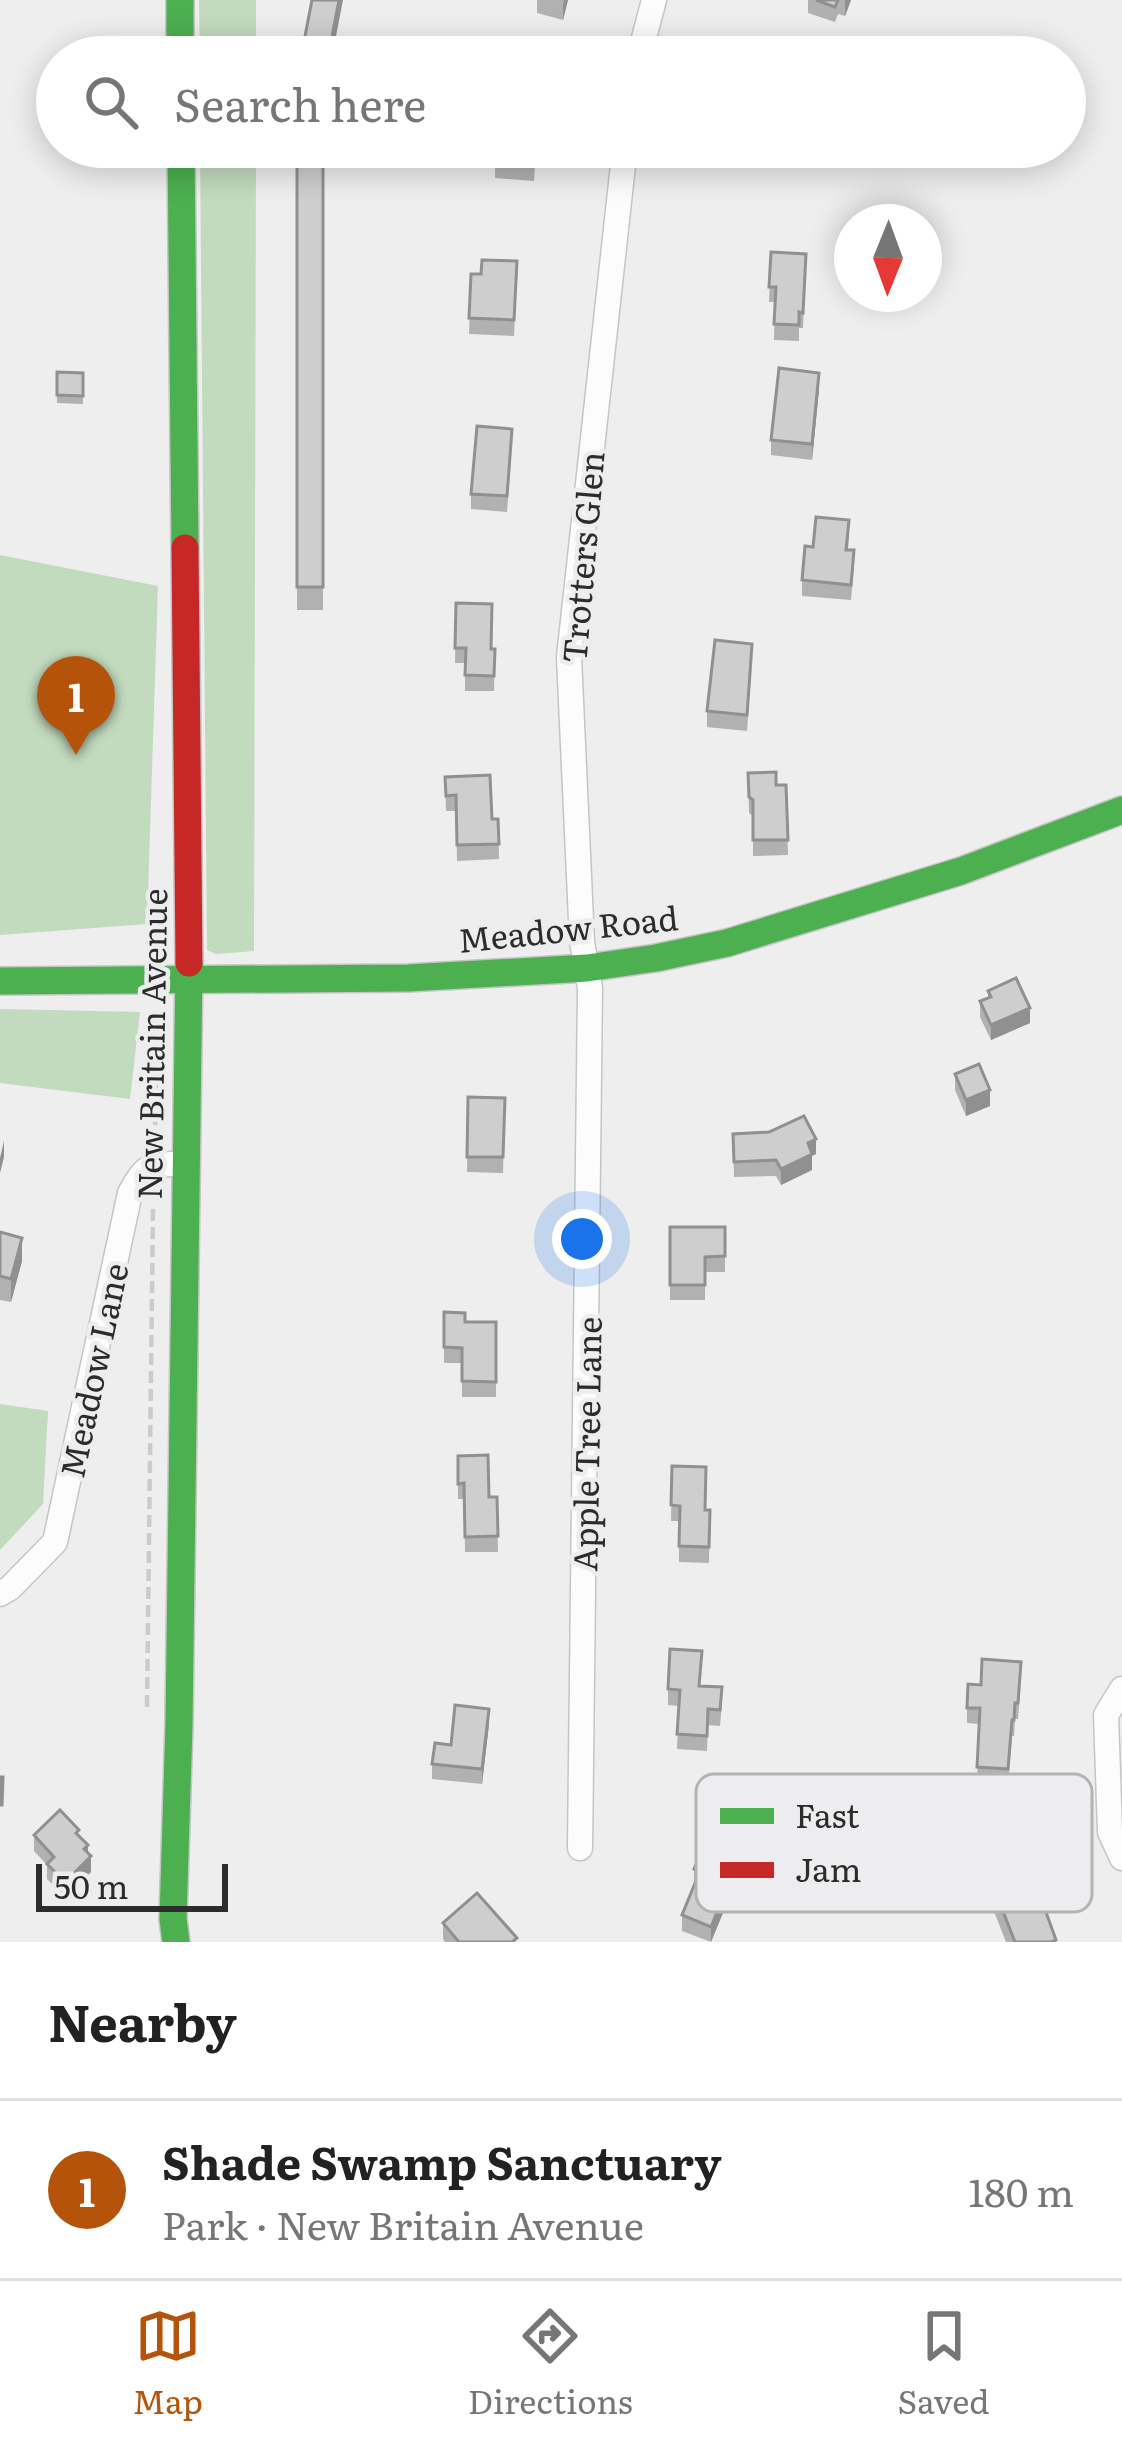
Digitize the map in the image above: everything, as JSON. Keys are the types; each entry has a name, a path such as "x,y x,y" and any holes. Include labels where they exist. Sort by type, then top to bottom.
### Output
{"street":[{"path":"180,0 180,36"},
{"path":"645,36 654,0"},
{"name":"New Britain Avenue","path":"176,1942 189,979 181,168"},
{"name":"Trotters Glen","path":"587,968 569,657 623,168"},
{"name":"Meadow Road","path":"0,981 408,979 587,968 656,958 727,943 962,871 1122,810"},
{"name":"Apple Tree Lane","path":"580,1848 587,968"},
{"name":"Meadow Lane","path":"0,1594 55,1542 130,1193 143,1169 154,1164 185,1164"},
{"path":"1122,1689 1106,1715 1110,1832 1122,1858"}],"green space":[{"path":"199,0 256,0 256,36 200,36"},
{"path":"200,168 256,168 254,951 216,954 207,950"},
{"path":"0,555 158,586 147,924 0,935"},
{"path":"0,1009 140,1012 130,1099 0,1083"},
{"path":"0,1404 48,1411 43,1504 0,1550"}],"building":[{"path":"312,0 339,0 332,36 305,36"},
{"path":"297,168 323,168 323,587 297,587"},
{"path":"771,252 806,254 799,325 774,324"},
{"path":"482,260 517,261 514,320 469,318 471,274 481,274"},
{"path":"779,368 819,373 812,444 771,440"},
{"path":"57,372 83,373 83,396 57,395"},
{"path":"477,426 512,429 507,496 471,494"},
{"path":"816,517 849,520 846,550 854,550 851,585 802,580 805,546 813,547"},
{"path":"456,603 492,604 494,676 465,675 466,648 455,648"},
{"path":"715,640 752,644 747,715 707,711"},
{"path":"776,772 776,785 786,785 788,840 753,840 748,773"},
{"path":"490,775 492,819 498,819 499,844 457,845 456,795 446,796 445,777"},
{"path":"1016,978 1030,1008 991,1025 980,1001 991,997 988,991"},
{"path":"979,1064 990,1090 966,1100 955,1074"},
{"path":"468,1097 505,1098 503,1157 467,1157"},
{"path":"804,1116 816,1139 808,1143 812,1154 781,1169 776,1160 734,1162 733,1134 769,1132"},
{"path":"670,1227 725,1227 725,1256 705,1257 705,1285 670,1285"},
{"path":"0,1232 22,1238 11,1279 0,1276"},
{"path":"444,1312 465,1313 465,1322 496,1322 496,1382 462,1381 462,1348 444,1347"},
{"path":"488,1455 489,1497 497,1497 498,1536 465,1537 464,1483 458,1484 458,1456"},
{"path":"672,1466 706,1467 709,1547 679,1546 680,1506 671,1505"},
{"path":"670,1649 702,1651 699,1686 722,1687 720,1710 708,1709 707,1736 677,1734 680,1690 668,1689"},
{"path":"982,1659 1021,1662 1008,1769 977,1767 980,1708 967,1708 968,1684 981,1685"},
{"path":"455,1705 489,1709 482,1769 432,1764 435,1743 451,1745"},
{"path":"60,1810 79,1830 76,1833 91,1856 65,1882 47,1864 54,1857 34,1835"},
{"path":"696,1881 696,1912 717,1912 711,1927 682,1915"},
{"path":"477,1893 517,1938 512,1942 459,1942 443,1923"},
{"path":"1003,1912 1046,1912 1056,1940 1015,1942"}],"traffic: fast":[{"path":"180,0 180,36"},
{"path":"181,168 185,548"},
{"path":"0,981 408,978 587,968 656,958 727,943 961,871 1122,810"},
{"path":"176,1942 189,963"}],"traffic: jam":[{"path":"185,548 189,963"}],"place":[{"name":"Shade Swamp Sanctuary","path":"76,755"}]}
